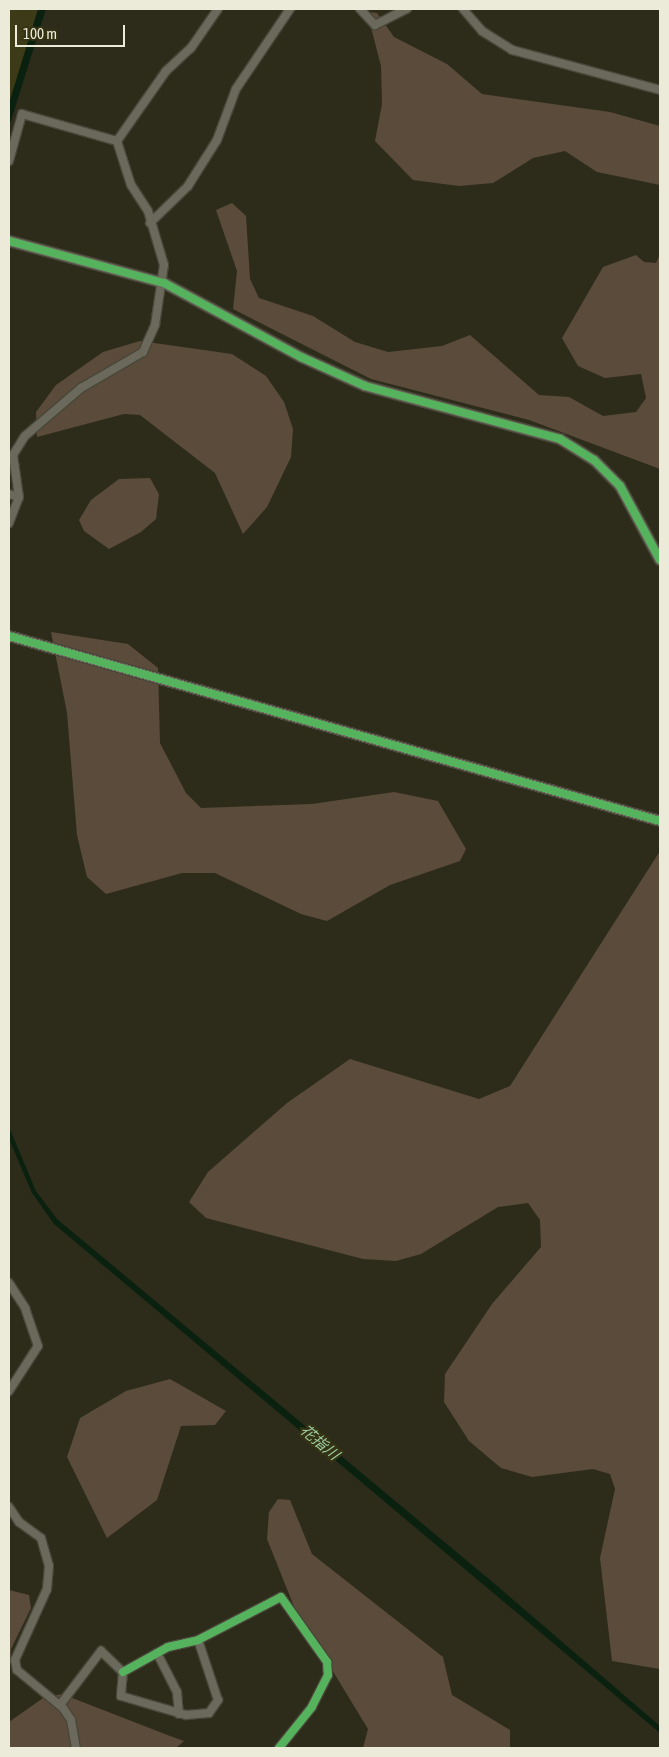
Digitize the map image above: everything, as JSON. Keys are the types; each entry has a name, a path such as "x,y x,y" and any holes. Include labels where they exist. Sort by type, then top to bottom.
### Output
{"street":[{"path":"117,141 166,71 191,48 218,9"},
{"path":"150,223 188,186 217,140 236,89 290,9"},
{"path":"360,9 375,26 407,9"},
{"path":"463,9 482,31 512,50 660,90"},
{"path":"9,160 22,114 117,141"},
{"path":"9,522 20,497 13,455 25,436 81,388 143,352 155,325 164,283 162,254 150,223 131,185 117,141"},
{"path":"9,241 164,283 332,373 398,397 541,432 579,449 624,492 660,560"},
{"path":"9,494 20,497"},
{"path":"9,636 660,821"},
{"path":"9,1283 25,1308 38,1346 9,1391"},
{"path":"9,1507 19,1522 41,1538 49,1566 47,1589 15,1660 16,1670 60,1705 71,1720 76,1748"},
{"path":"123,1672 157,1653 198,1640 281,1597 327,1662 328,1676 312,1707 279,1748"},
{"path":"60,1705 102,1650 123,1672 121,1696 179,1714 209,1713 218,1700 198,1640"},
{"path":"157,1653 177,1692 179,1714"}],"shaded area":[{"path":"9,9 40,9 9,109"},
{"path":"367,12 377,13 394,37 447,64 482,94 610,112 660,126 660,185 597,172 565,151 533,158 493,183 459,186 413,180 375,141 382,104 381,66"},
{"path":"232,203 246,216 250,279 259,298 313,316 355,342 388,352 442,346 470,335 539,395 569,397 603,416 636,412 646,398 641,374 605,378 578,366 562,338 603,267 636,255 644,262 656,263 660,254 660,469 529,420 371,379 233,309 237,271 216,210"},
{"path":"140,341 232,354 266,376 284,402 293,429 291,457 267,507 243,534 215,473 140,415 124,414 37,437 36,412 56,385 103,352"},
{"path":"150,478 159,494 156,519 141,532 109,549 84,531 79,520 91,500 119,479"},
{"path":"51,632 128,644 158,668 160,743 186,793 201,808 312,804 394,792 438,801 466,849 460,861 390,885 327,921 301,914 215,873 182,873 106,894 87,877 77,835 67,713"},
{"path":"660,851 660,1669 612,1661 600,1558 615,1489 610,1474 593,1469 532,1477 501,1468 469,1441 444,1402 445,1374 492,1304 541,1247 540,1220 528,1203 498,1207 421,1254 396,1261 363,1259 206,1218 189,1202 208,1172 287,1103 350,1059 479,1099 510,1086"},
{"path":"170,1379 226,1411 215,1425 181,1426 157,1500 107,1538 67,1457 80,1418 126,1391"},
{"path":"278,1499 290,1500 312,1554 443,1657 452,1695 510,1730 510,1748 363,1748 368,1729 295,1609 267,1539 269,1512"},
{"path":"9,1590 29,1595 31,1608 11,1649 9,1682"},
{"path":"62,1694 184,1741 176,1748 9,1748 9,1722 43,1698"}],"water":[{"path":"38,9 46,9 9,127 9,103"},
{"name":"花指川","path":"9,1127 36,1191 57,1219 496,1585 660,1726 660,1733 54,1224 32,1193 9,1139"}],"cycle path":[{"path":"9,241 164,283 301,357 365,386 560,439 594,460 620,486 660,560"},
{"path":"9,636 660,821"},
{"path":"123,1672 168,1647 198,1640 281,1597 327,1662 328,1675 312,1707 279,1748"}]}
